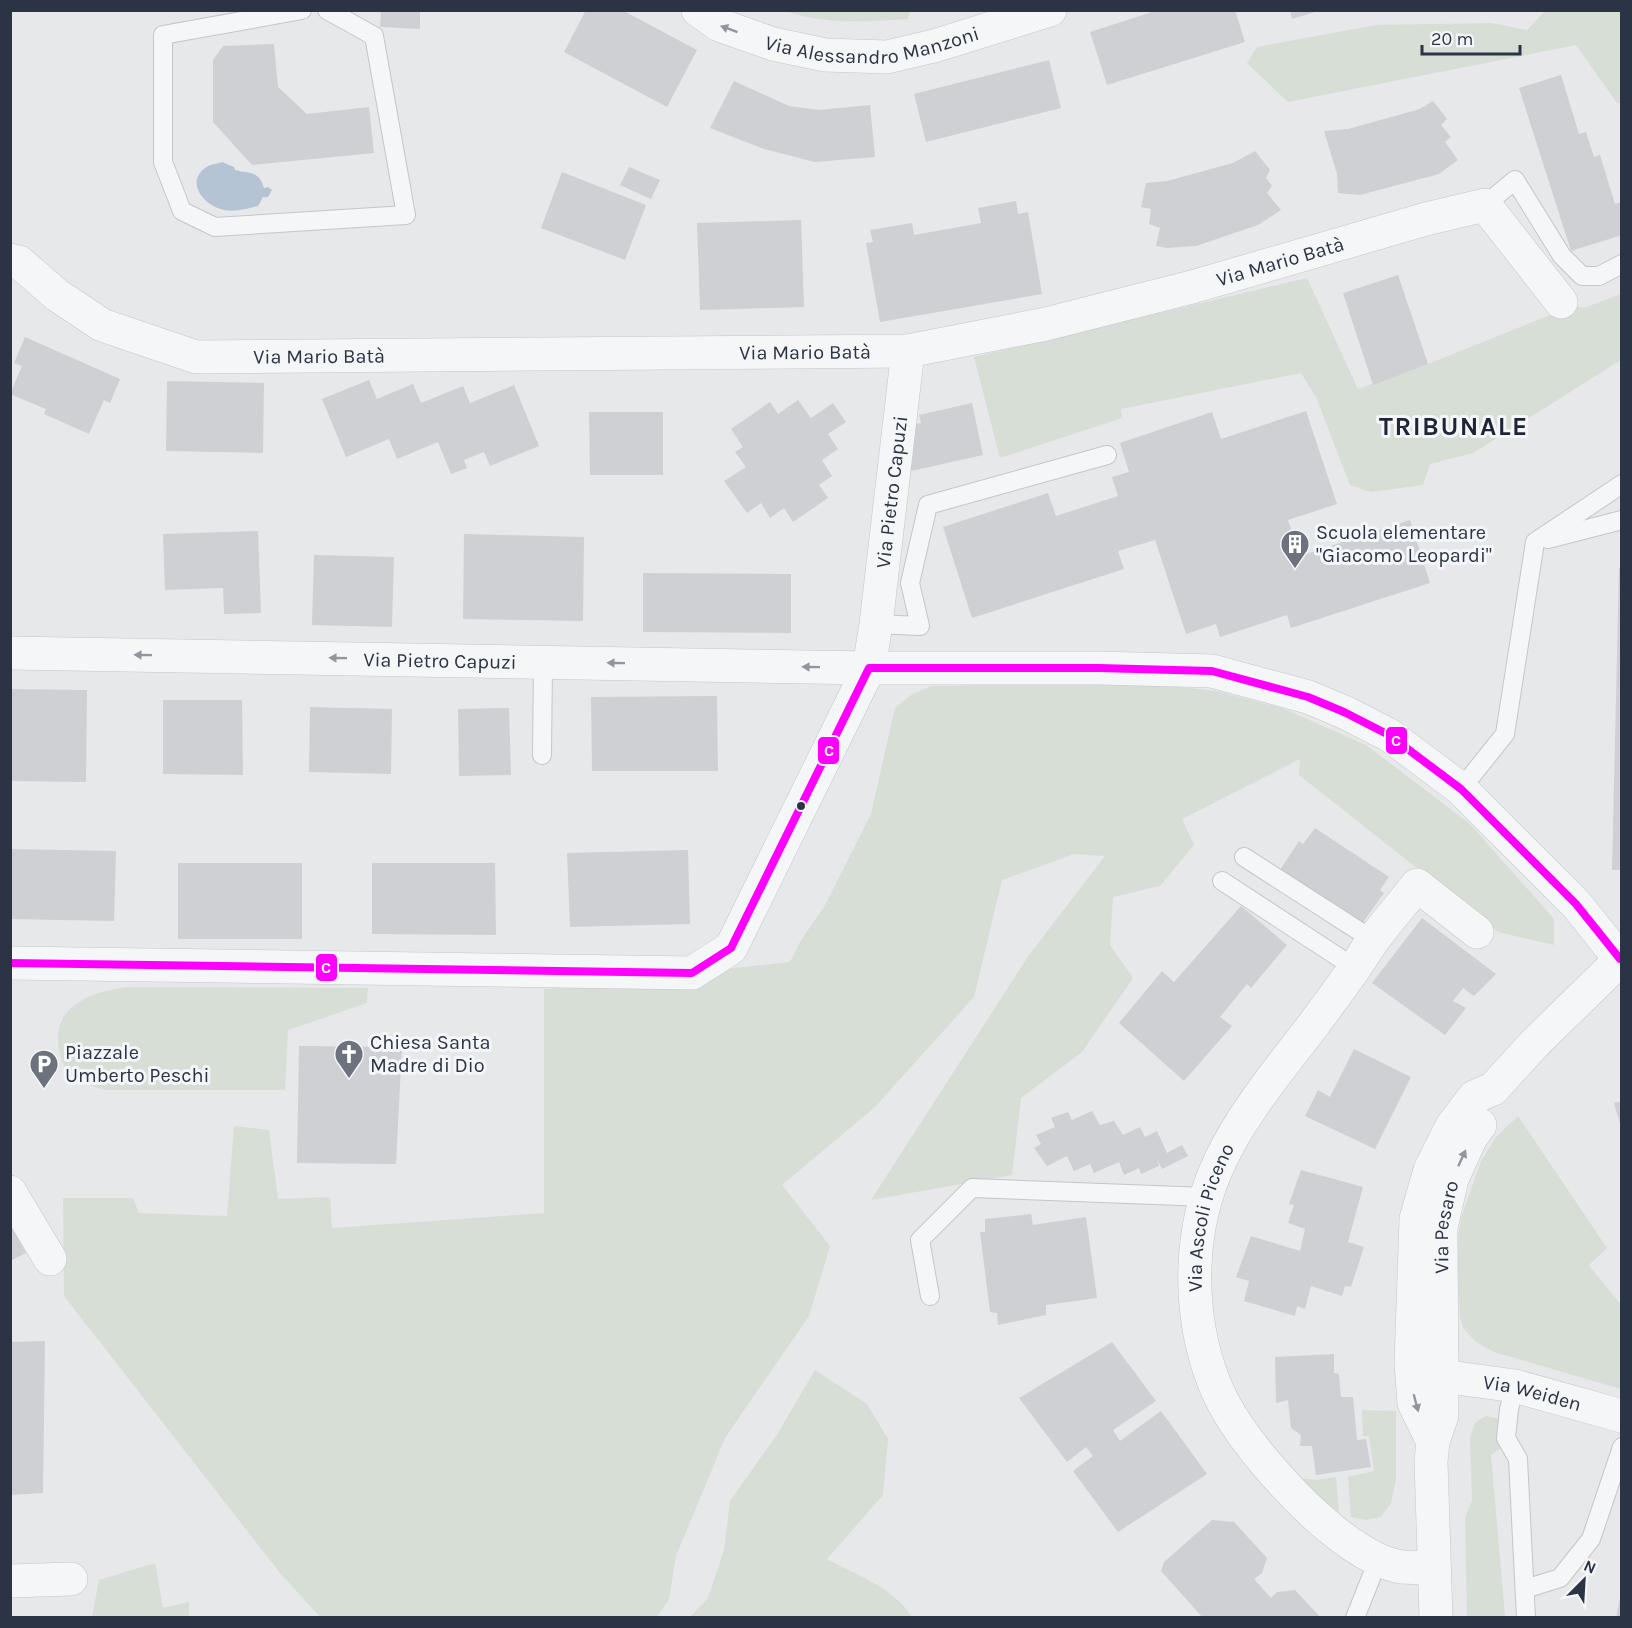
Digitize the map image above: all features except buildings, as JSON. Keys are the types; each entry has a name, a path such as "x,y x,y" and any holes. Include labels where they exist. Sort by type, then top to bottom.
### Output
{"street":[{"name":"Via Alessandro Manzoni","path":"698,10 719,25 773,45 825,55 887,57 934,46 1050,10"},
{"path":"1485,205 1561,302"},
{"name":"Via Mario Batà","path":"10,260 19,262 57,295 102,325 196,357 908,351 1046,324 1192,287 1426,219 1485,205"},
{"name":"Via Pietro Capuzi","path":"10,963 692,973 731,948 869,668 908,351"},
{"name":"Via Pietro Capuzi","path":"10,653 869,668"},
{"path":"869,668 1099,668 1212,671 1308,697 1389,735 1461,789 1576,904 1621,958"},
{"name":"Via Ascoli Piceno","path":"1434,1567 1402,1566 1378,1560 1339,1535 1296,1497 1258,1454 1232,1417 1214,1381 1201,1335 1195,1294 1194,1257 1207,1197 1221,1159 1240,1126 1373,940 1417,885 1476,932"},
{"name":"Via Pesaro","path":"1433,1442 1414,1403 1411,1364 1416,1219 1430,1170 1452,1126 1474,1097 1493,1089 1535,1043 1621,958"},
{"name":"Via Pesaro","path":"1436,1617 1431,1461 1433,1442 1442,1415 1441,1227 1452,1179 1472,1137 1493,1105 1493,1089"},
{"path":"10,1192 50,1259"},
{"name":"Via Pesaro","path":"1416,1219 1424,1226 1425,1348 1428,1367 1442,1376"},
{"name":"Via Weiden","path":"1442,1376 1515,1386 1622,1416"},
{"path":"10,1581 71,1579"}],"lane":[{"path":"302,10 163,34 163,162 182,211 215,227 406,215 374,36 327,10"},
{"path":"1485,205 1515,180 1562,256 1582,276 1599,276 1622,264"},
{"path":"876,624 920,627 910,583 928,505 1107,455"},
{"path":"1461,789 1505,734 1535,542 1622,484"},
{"path":"1535,542 1622,520"},
{"path":"542,755 543,662"},
{"path":"1244,857 1373,940"},
{"path":"1222,881 1355,968"},
{"path":"930,1296 920,1240 972,1188 1207,1197"},
{"path":"1515,1386 1509,1409 1506,1438 1518,1459 1526,1617"},
{"path":"1525,1589 1560,1578 1591,1539 1622,1447"},
{"path":"1355,1617 1378,1560"}],"shaded area":[{"path":"785,11 910,11 908,19 861,21 816,19"},
{"path":"1545,11 1621,11 1621,103 1617,103 1576,45 1288,102 1247,63 1257,47 1376,25 1491,23 1527,30"},
{"path":"1307,278 1358,389 1428,364 1573,306 1584,308 1621,294 1621,360 1473,453 1430,464 1423,485 1371,492 1350,485 1316,397 1301,373 1121,409 1122,418 1000,458 974,357"},
{"path":"1130,682 1217,691 1282,708 1366,745 1470,824 1554,919 1554,945 1498,932 1299,775 1300,759 1182,819 1194,845 1160,886 1113,897 1110,945 1133,978 1082,1052 1021,1098 1012,1175 871,1200 1029,955 1105,856 1074,854 1002,880 974,997 875,1107 782,1185 830,1246 809,1316 725,1438 676,1556 669,1599 657,1617 320,1617 280,1573 64,1296 63,1198 133,1198 139,1213 227,1216 234,1126 269,1130 278,1199 330,1197 332,1228 544,1213 544,989 790,962 801,940 824,907 871,814 895,708 911,695 931,686"},
{"path":"127,987 368,988 367,1003 288,1030 285,1090 104,1090 77,1079 68,1072 61,1059 58,1033 63,1017 81,1001 113,989"},
{"path":"1518,1116 1607,1248 1589,1265 1621,1305 1621,1389 1494,1352 1476,1342 1464,1329 1460,1318 1456,1250 1461,1218 1481,1161 1496,1137"},
{"path":"815,1370 867,1404 888,1439 883,1495 827,1559 885,1590 912,1617 690,1617 708,1598 724,1550 730,1501 778,1433"},
{"path":"1362,1410 1396,1411 1396,1480 1391,1503 1381,1517 1365,1520 1351,1517 1348,1477 1374,1471 1369,1436 1363,1436"},
{"path":"1486,1416 1499,1419 1501,1448 1491,1455 1505,1617 1467,1617 1465,1517 1472,1501 1470,1438 1475,1423"},
{"path":"1336,1477 1339,1512 1320,1499 1298,1478 1316,1480"},
{"path":"155,1563 163,1608 189,1602 189,1617 92,1617 99,1580"}],"water":[{"path":"222,162 234,167 235,170 256,175 264,188 268,187 272,190 268,197 263,197 258,206 246,209 224,210 210,204 199,192 197,179 208,166"}],"transit line":[{"name":"C","path":"10,963 692,973 731,948 869,668 1099,668 1212,671 1308,697 1389,735 1461,789 1576,904 1620,959 1622,958"}],"place":[{"name":"Scuola elementare \"Giacomo Leopardi\"","path":"1295,570"},
{"name":"Chiesa Santa Madre di Dio","path":"349,1080"},
{"name":"Piazzale Umberto Peschi","path":"44,1090"}],"district":[{"name":"TRIBUNALE","path":"1454,426"}]}
